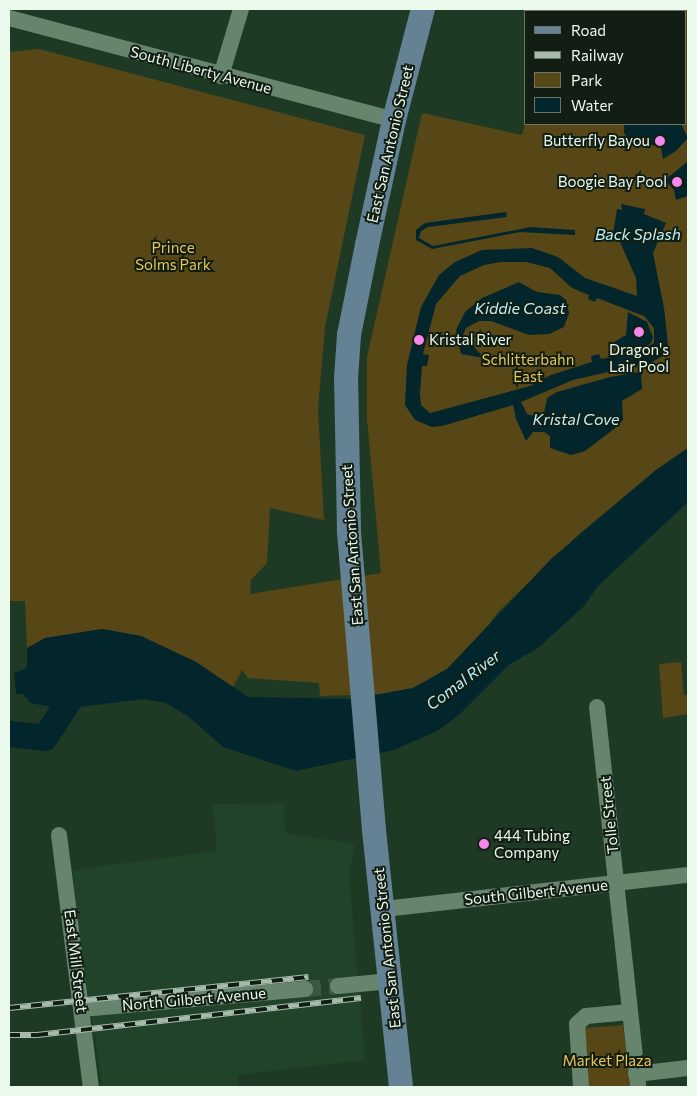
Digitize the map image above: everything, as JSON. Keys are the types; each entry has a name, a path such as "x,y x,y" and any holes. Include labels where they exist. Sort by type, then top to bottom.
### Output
{"main road":[{"name":"East San Antonio Street","path":"401,1087 384,909 374,830 350,530 346,440 349,335 394,120 423,9"}],"street":[{"path":"221,76 241,9"},
{"name":"South Liberty Avenue","path":"9,18 221,76 394,120"},
{"name":"Tolle Street","path":"597,707 637,1081"},
{"name":"East Mill Street","path":"59,835 82,1009 90,1087"},
{"name":"South Gilbert Avenue","path":"384,909 688,875"},
{"path":"338,986 391,981"},
{"name":"North Gilbert Avenue","path":"82,1009 305,989"},
{"path":"581,1087 577,1024 586,1016 630,1012"},
{"path":"637,1081 688,1068"}],"shaded area":[{"path":"284,803 285,833 354,844 349,877 365,1060 238,1075 239,1087 103,1087 75,913 73,870 217,851 213,804"}],"green space":[{"path":"688,9 688,448 656,470 579,534 498,612 478,640 447,669 413,688 383,694 320,696 319,683 248,678 242,670 233,687 196,662 141,636 102,629 45,638 27,648 25,601 9,601 9,52 39,49 365,135 325,327 318,409 324,520 270,508 267,563 251,580 250,594 381,573 367,419 367,357 422,113 522,135 525,125 687,125 687,10 554,10"},
{"path":"681,662 684,695 688,695 688,714 663,718 659,664"},
{"name":"Market Plaza","path":"623,1025 631,1087 587,1087 584,1028"}],"water":[{"name":"Butterfly Bayou","path":"624,125 682,125 688,138 676,151 663,159 661,147 629,140 624,133"},
{"name":"Boogie Bay Pool","path":"688,161 688,196 676,200 674,190 665,180"},
{"path":"621,204 645,209 644,214 666,223 653,253 664,308 668,345 664,355 652,362 573,380 521,402 527,414 538,417 544,413 547,398 557,392 610,377 641,372 642,389 622,401 623,420 585,451 571,455 550,448 550,436 544,432 533,432 526,441 516,419 513,405 442,426 432,427 415,420 405,405 407,365 421,307 439,275 455,262 482,250 532,248 558,257 585,278 637,296 636,278 620,242 612,240 617,209 622,210","holes":["501,262 526,262 550,268 572,288 589,295 588,299 595,302 597,298 644,316 654,328 654,343 641,351 601,359 599,354 591,356 592,362 551,375 530,386 430,413 421,405 420,394 422,366 427,366 429,355 423,354 436,304 460,276 484,265"]},
{"path":"506,212 507,217 428,227 421,231 419,238 433,246 531,227 575,230 575,235 520,232 432,249 416,240 416,230 425,223"},
{"name":"Kiddie Coast","path":"519,282 537,292 560,295 566,300 569,313 564,327 549,334 529,335 491,321 479,321 466,328 463,335 484,358 461,354 456,330 465,312 482,298"},
{"name":"Dragon's Lair Pool","path":"628,312 647,322 653,338 650,344 619,354 614,342 626,335"},
{"name":"Comal River","path":"688,448 688,502 598,586 584,606 538,648 510,664 459,715 437,731 394,750 296,771 223,747 189,717 166,703 144,699 63,709 30,703 23,694 16,694 14,673 27,668 27,648 45,638 102,629 141,636 196,662 248,697 352,699 413,688 447,669 551,559 656,470"}],"waterway":[{"path":"9,734 45,738 85,676"}],"tunnel":[{"path":"305,989 338,986"}],"railway":[{"path":"9,1008 308,977"},
{"path":"9,1035 37,1035 361,998"}],"place":[{"name":"Butterfly Bayou","path":"660,141"},
{"name":"Boogie Bay Pool","path":"677,182"},
{"name":"Dragon's Lair Pool","path":"639,332"},
{"name":"Kristal River","path":"419,340"},
{"name":"444 Tubing Company","path":"484,844"}],"water label":[{"name":"Back Splash","path":"638,234"},
{"name":"Kristal Cove","path":"576,419"}],"park label":[{"name":"Prince Solms Park","path":"173,256"},
{"name":"Schlitterbahn East","path":"528,368"}]}
